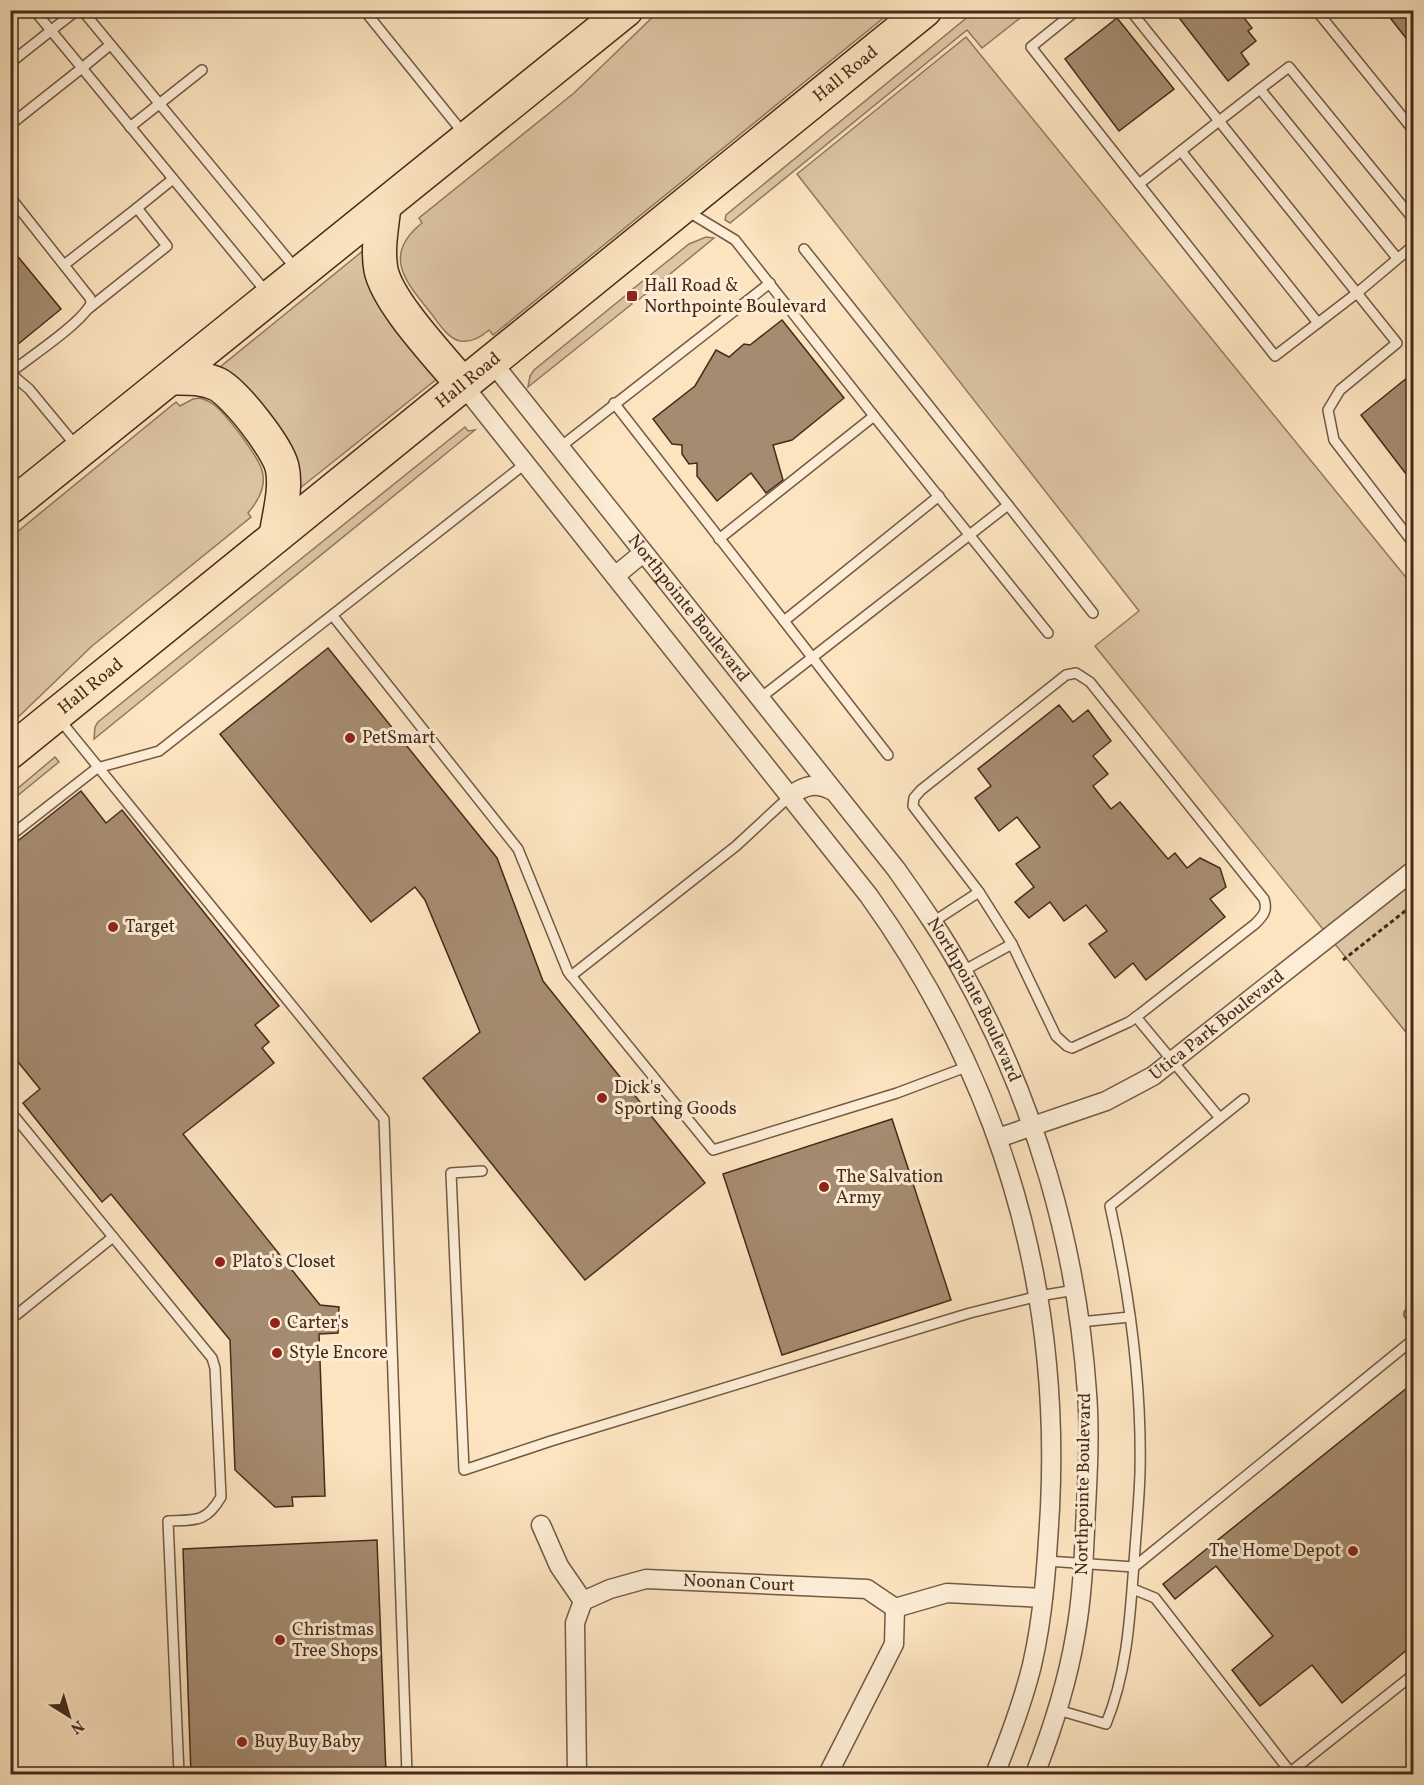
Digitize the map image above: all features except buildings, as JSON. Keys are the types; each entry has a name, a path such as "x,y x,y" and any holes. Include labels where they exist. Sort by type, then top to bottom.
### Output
{"highway":[{"path":"10,507 626,10"},
{"name":"Hall Road","path":"10,752 925,10"},
{"path":"384,206 380,240 381,267 388,291 463,385"},
{"path":"171,378 207,380 219,385 234,398 272,445 283,468 284,483 276,536"}],"street":[{"name":"Northpointe Boulevard","path":"492,362 896,869 933,922 963,971 998,1041 1033,1127 1060,1216 1075,1290 1087,1393 1089,1448 1084,1563 1075,1636 1058,1710 1035,1774"},
{"name":"Northpointe Boulevard","path":"463,385 893,929 930,988 969,1066 998,1138 1027,1237 1039,1296 1048,1356 1052,1415 1051,1482 1043,1598 1032,1665 1014,1724 995,1774"},
{"path":"615,576 643,553"},
{"path":"790,796 808,786 823,786 833,791"},
{"name":"Utica Park Boulevard","path":"998,1138 1121,1095 1145,1081 1174,1061 1413,870"},
{"path":"541,1525 560,1566 583,1601 575,1623 578,1774"},
{"name":"Noonan Court","path":"583,1601 646,1579 867,1589 895,1608"},
{"path":"828,1774 894,1644 895,1608 947,1593 1043,1598"}],"lane":[{"path":"34,10 270,297"},
{"path":"12,60 77,10"},
{"path":"82,10 299,273"},
{"path":"364,10 467,138"},
{"path":"1077,10 1030,46 1275,356 1357,293 1413,246"},
{"path":"1130,10 1397,343 1340,390 1328,410 1334,440 1413,544"},
{"path":"1316,10 1413,131"},
{"path":"10,125 110,45"},
{"path":"1139,184 1288,67 1413,220"},
{"path":"130,127 202,70"},
{"path":"1260,88 1397,258"},
{"path":"1181,151 1318,323"},
{"path":"64,265 173,180"},
{"path":"11,199 90,298 91,303 88,309"},
{"path":"80,451 29,389 10,373 167,246 137,208"},
{"path":"682,208 735,240 1048,633"},
{"path":"804,249 1093,613"},
{"path":"559,447 770,283"},
{"path":"614,403 888,755"},
{"path":"719,539 874,416"},
{"path":"10,836 98,768 159,751 526,463"},
{"path":"784,621 939,496"},
{"path":"759,699 1008,505"},
{"path":"333,616 518,849 568,972 713,1150 897,1093 969,1066"},
{"path":"1076,673 1084,676 1090,682 1264,899 1267,906 1264,915 1255,924 1136,1017 1072,1048 1056,1036 1012,944 979,892 917,812 913,806 914,798 1066,675 1076,673"},
{"path":"56,715 384,1119 407,1774"},
{"path":"571,976 736,846 790,796"},
{"path":"933,922 979,892"},
{"path":"963,971 1012,944"},
{"path":"1136,1017 1219,1117"},
{"path":"1058,1710 1106,1724 1114,1705 1129,1628 1140,1472 1139,1434 1130,1317 1110,1206 1244,1099"},
{"path":"10,1111 212,1358 215,1368 221,1497 213,1512 201,1519 168,1521 179,1774"},
{"path":"482,1171 451,1173 464,1470 562,1437 925,1327 1039,1296 1075,1290"},
{"path":"10,1320 113,1237"},
{"path":"1413,1310 1409,1314 1413,1320"},
{"path":"1080,1322 1130,1317"},
{"path":"1047,1561 1134,1567 1413,1339"},
{"path":"1132,1589 1155,1598 1289,1774 1413,1674"}],"path":[{"path":"1343,960 1413,904"}],"shaded area":[{"path":"659,11 892,11 493,335 489,330 476,339 468,341 460,341 451,337 413,290 402,268 400,257 403,246 422,223 419,218 574,93"},
{"path":"975,11 1029,11 982,48 967,30 730,223 725,220 726,215"},
{"path":"966,37 1413,586 1413,1041 1095,646 1139,611 797,174"},
{"path":"706,237 714,238 637,301 629,292 689,244"},
{"path":"364,250 438,378 299,489 220,367"},
{"path":"625,296 632,304 528,387 534,370"},
{"path":"200,398 213,404 226,417 261,468 262,491 248,513 251,517 92,646 11,724 11,537 176,402 180,406"},
{"path":"465,427 468,431 475,430 94,739 98,722"},
{"path":"55,757 59,762 11,801 11,794"}],"place":[{"name":"Hall Road & Northpointe Boulevard","path":"632,296"},
{"name":"PetSmart","path":"350,738"},
{"name":"Target","path":"113,927"},
{"name":"Dick's Sporting Goods","path":"602,1098"},
{"name":"The Salvation Army","path":"824,1187"},
{"name":"Plato's Closet","path":"220,1262"},
{"name":"Carter's","path":"275,1323"},
{"name":"Style Encore","path":"277,1353"},
{"name":"The Home Depot","path":"1353,1551"},
{"name":"Christmas Tree Shops","path":"280,1640"},
{"name":"Buy Buy Baby","path":"242,1742"}]}
